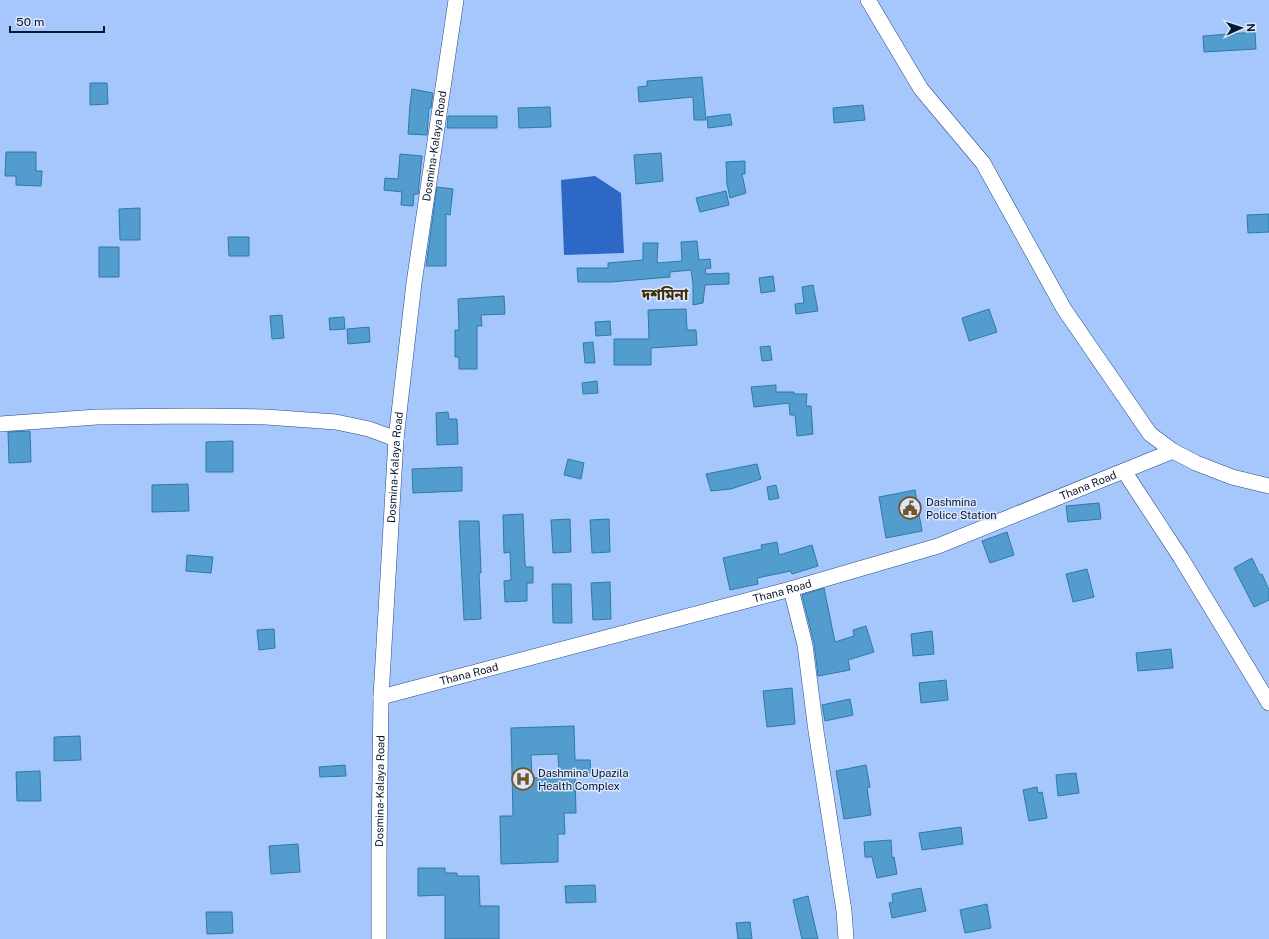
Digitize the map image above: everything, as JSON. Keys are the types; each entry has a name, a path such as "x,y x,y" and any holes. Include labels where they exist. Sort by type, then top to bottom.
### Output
{"street":[{"name":"Dosmina-Kalaya Road","path":"380,939 379,851 381,697 396,439 414,283 456,0"},
{"path":"868,0 921,89 983,163 1064,309 1150,434 1173,451 1196,463 1232,477 1269,486"},
{"path":"0,424 97,417 266,417 336,422 369,429 396,439"},
{"name":"Thana Road","path":"381,697 791,589 938,546 1173,451"},
{"path":"1124,471 1181,558 1269,703"},
{"path":"791,589 805,645 816,731 844,911 846,939"}],"water":[{"path":"595,176 621,193 624,253 564,255 561,180"}],"building":[{"path":"1255,32 1256,49 1204,52 1203,36"},
{"path":"702,77 706,120 694,120 693,97 639,102 638,87 647,86 647,81"},
{"path":"90,83 107,83 108,104 90,105"},
{"path":"412,89 433,93 431,108 429,108 427,135 408,134"},
{"path":"863,105 865,120 834,123 833,108"},
{"path":"550,107 551,127 519,128 518,108"},
{"path":"730,114 732,125 708,128 707,117"},
{"path":"448,116 497,116 497,128 447,128"},
{"path":"6,152 36,152 36,171 42,171 41,186 16,185 16,176 5,176"},
{"path":"661,153 663,181 636,184 634,155"},
{"path":"400,154 422,156 418,194 414,194 413,206 401,205 402,192 384,190 385,178 398,179"},
{"path":"745,161 745,174 742,174 746,193 730,198 727,184 726,162"},
{"path":"437,187 453,189 450,215 446,214 446,266 426,266"},
{"path":"726,191 729,205 700,212 696,198"},
{"path":"140,208 140,240 120,240 119,209"},
{"path":"1269,214 1269,232 1248,233 1247,215"},
{"path":"228,237 249,237 249,256 229,256"},
{"path":"697,241 699,260 710,259 711,268 705,269 706,274 729,273 729,284 705,285 703,303 693,305 691,270 670,272 670,277 611,282 578,282 577,268 608,268 608,263 643,260 643,243 658,243 657,263 682,261 681,242"},
{"path":"99,247 119,247 119,277 99,277"},
{"path":"773,276 775,291 761,293 759,278"},
{"path":"813,285 818,311 796,314 795,304 804,303 802,287"},
{"path":"504,296 505,314 481,315 482,326 477,326 477,369 459,369 459,357 455,357 455,330 459,330 458,299"},
{"path":"686,309 687,330 696,330 697,345 651,348 651,365 614,365 614,339 649,339 648,310"},
{"path":"989,309 997,332 969,341 962,318"},
{"path":"282,315 284,338 272,339 270,316"},
{"path":"344,317 345,329 330,330 329,318"},
{"path":"610,321 611,335 596,336 595,322"},
{"path":"369,327 370,342 348,344 347,329"},
{"path":"593,342 595,363 585,363 583,343"},
{"path":"770,346 772,360 762,361 760,347"},
{"path":"597,381 598,393 583,394 582,383"},
{"path":"776,385 776,392 807,394 806,406 811,406 813,434 797,436 795,415 790,415 789,403 754,407 751,387"},
{"path":"448,412 449,419 457,419 458,444 437,445 436,413"},
{"path":"30,431 31,462 9,463 8,432"},
{"path":"233,441 233,472 206,472 206,442"},
{"path":"568,459 584,463 581,479 564,475"},
{"path":"757,464 761,479 731,489 711,491 706,474"},
{"path":"462,467 462,491 413,493 412,469"},
{"path":"188,484 189,511 152,512 152,485"},
{"path":"776,485 779,498 769,500 767,487"},
{"path":"915,490 922,531 886,538 879,497"},
{"path":"1099,503 1101,519 1068,522 1066,506"},
{"path":"523,514 525,564 526,567 533,567 533,583 527,583 527,601 505,602 504,581 511,580 510,552 504,553 503,515"},
{"path":"570,519 571,552 553,553 551,520"},
{"path":"609,519 610,552 592,553 590,520"},
{"path":"459,521 479,521 481,619 464,620"},
{"path":"1007,532 1014,555 990,563 982,541"},
{"path":"777,542 779,555 812,545 818,566 792,574 791,571 757,578 758,584 730,590 723,558 762,549 761,545"},
{"path":"187,555 213,557 211,573 186,571"},
{"path":"1252,558 1260,575 1262,574 1269,590 1269,600 1254,607 1234,568"},
{"path":"1087,569 1094,597 1073,602 1066,574"},
{"path":"610,582 611,619 593,620 591,583"},
{"path":"552,584 571,584 572,623 553,623"},
{"path":"824,588 835,642 854,636 853,630 866,626 874,652 848,660 850,670 818,676 814,643 802,595"},
{"path":"274,629 275,648 259,650 257,630"},
{"path":"932,631 934,654 913,656 911,634"},
{"path":"1171,649 1173,668 1138,671 1136,653"},
{"path":"946,680 948,700 921,703 919,683"},
{"path":"792,688 795,724 767,727 763,691"},
{"path":"850,699 853,715 825,721 822,705"},
{"path":"574,726 575,760 590,760 591,773 575,773 576,813 564,813 565,834 558,834 558,862 501,864 500,816 513,816 511,728","holes":["558,754 559,777 532,778 531,755"]},
{"path":"80,736 81,760 54,761 54,737"},
{"path":"345,765 346,776 320,777 319,767"},
{"path":"866,765 870,787 867,788 871,815 844,819 836,771"},
{"path":"40,771 41,801 17,801 16,772"},
{"path":"1076,773 1079,793 1058,796 1056,775"},
{"path":"1037,787 1038,793 1042,792 1047,818 1029,821 1023,790"},
{"path":"961,827 963,844 922,850 919,833"},
{"path":"891,840 892,858 894,857 897,874 877,878 872,857 865,857 864,842"},
{"path":"298,844 300,872 271,874 269,846"},
{"path":"418,868 445,868 445,873 457,873 457,876 479,876 480,906 499,906 499,939 445,939 445,895 418,896"},
{"path":"595,885 596,902 566,903 565,886"},
{"path":"921,888 926,911 892,918 889,903 893,902 892,894"},
{"path":"808,896 818,939 802,939 793,900"},
{"path":"987,904 991,928 965,933 960,910"},
{"path":"206,912 232,912 233,933 207,934"},
{"path":"750,922 752,939 738,939 736,923"}],"place":[{"name":"Dashmina Police Station","path":"910,508"},
{"name":"Dashmina Upazila Health Complex","path":"523,779"}],"district":[{"name":"দশমিনা","path":"665,294"}]}
